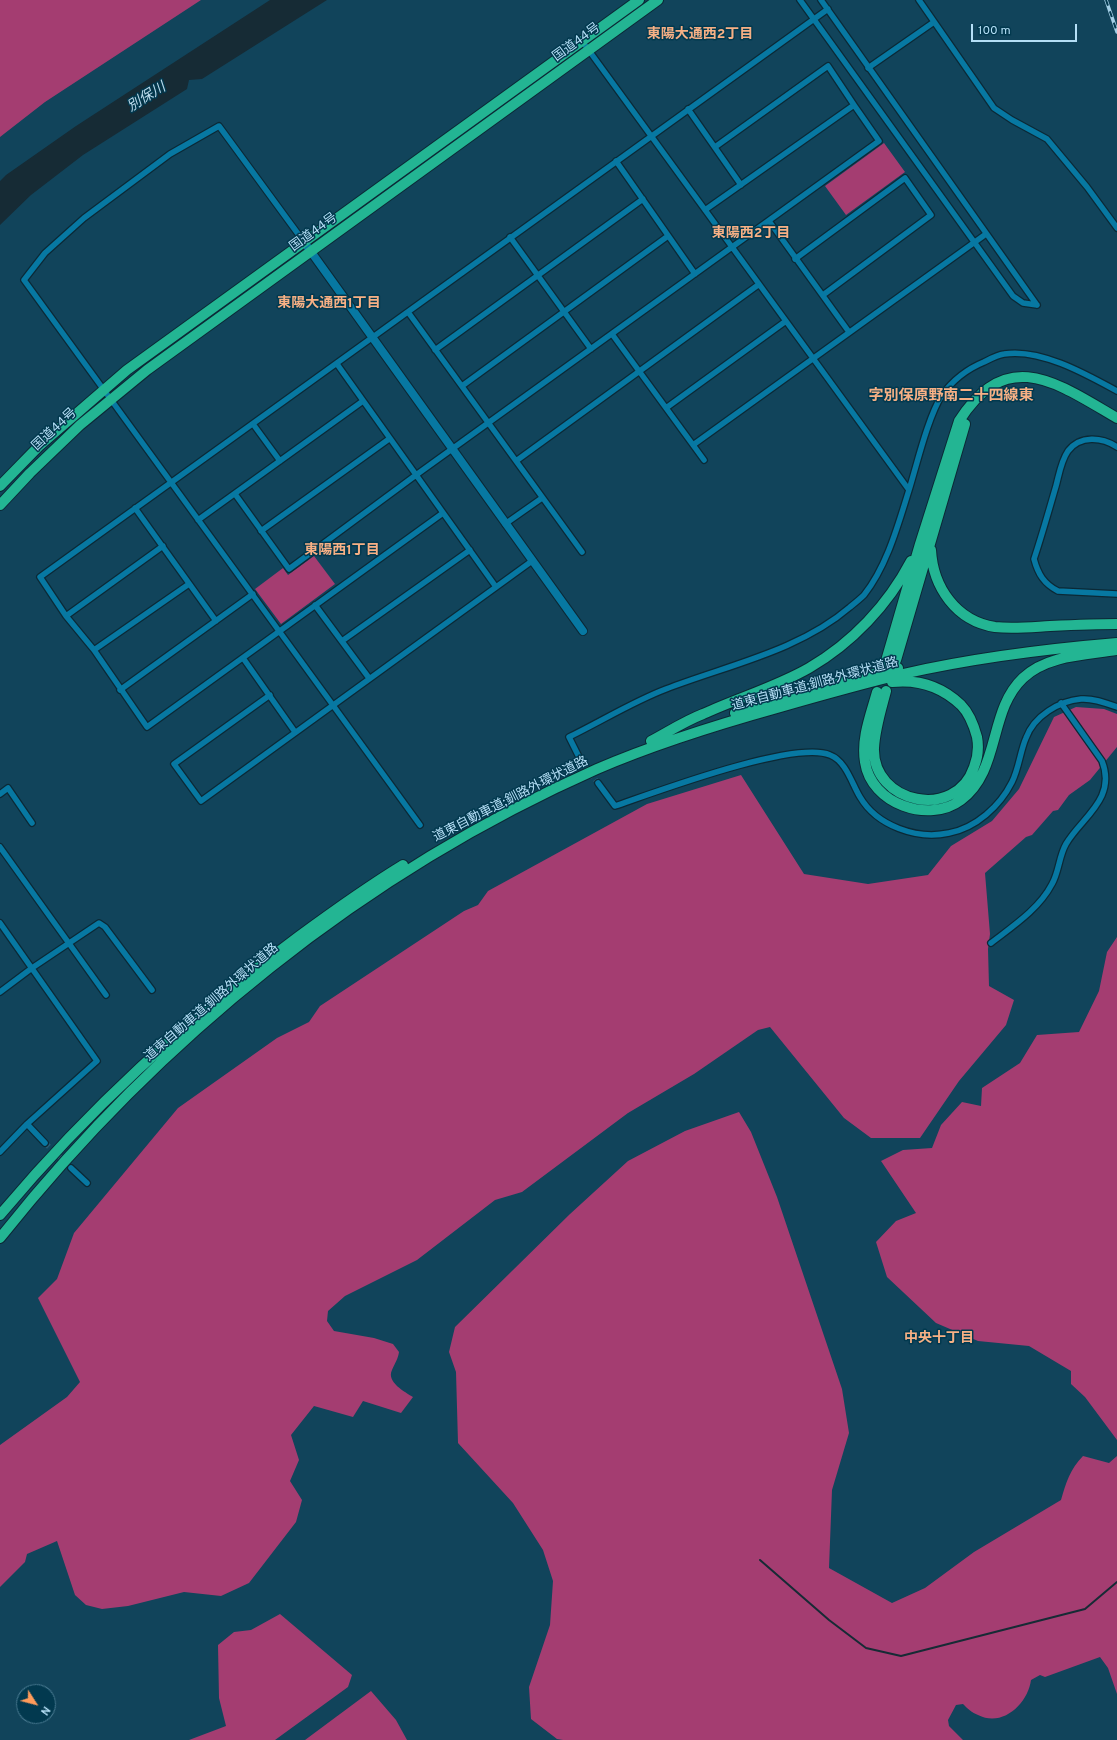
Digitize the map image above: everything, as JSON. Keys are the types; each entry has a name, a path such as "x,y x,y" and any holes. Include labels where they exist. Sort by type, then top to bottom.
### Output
{"highway":[{"name":"国道44号","path":"0,486 39,446 127,370 639,0"},
{"name":"国道44号","path":"0,505 74,430 111,398 310,252 590,51 658,0"},
{"path":"889,667 920,544 959,421 970,404 980,393 994,384 1006,379 1020,377 1044,379 1068,389 1117,418"},
{"path":"889,667 931,542 965,424 979,402 995,389 1008,384 1020,382 1042,384 1064,393 1117,423"},
{"path":"931,542 935,575 949,601 960,611 982,623 996,627 1117,624"},
{"path":"651,741 701,715 778,683 825,658 859,630 890,596 903,578 920,544"},
{"name":"道東自動車道;釧路外環状道路","path":"0,1215 58,1148 113,1091 177,1033 236,984 334,911 384,877 483,819 594,763 651,741 789,696 889,667 1001,649 1117,638"},
{"name":"道東自動車道;釧路外環状道路","path":"0,1238 73,1153 123,1099 184,1041 241,992 279,962 389,882 486,824 597,769 654,746 726,723 852,687 889,667 954,664 1002,656 1117,643"},
{"path":"852,687 904,681 919,682 945,691 965,709 976,733 978,752 973,771 966,782 955,792 942,799 930,801 917,799 898,793 884,780 875,761 874,749 876,729 882,691 868,724 864,748 865,764 870,776 884,794 902,806 925,811 937,810 950,806 961,800 972,790 981,778 988,761 1004,705 1012,690 1023,678 1034,670 1058,659 1117,650"}],"street":[{"path":"800,0 1013,296 1023,303 1037,305 821,0"},
{"path":"919,0 994,108 1008,118 1047,138 1087,187 1117,228"},
{"path":"443,513 147,727 120,690 94,650 66,616 40,577 828,9"},
{"path":"868,68 934,22"},
{"path":"582,41 758,285 909,490"},
{"path":"235,494 289,569 416,475 489,424 879,141 828,66 715,147"},
{"path":"705,210 854,104"},
{"path":"688,109 741,185"},
{"path":"420,825 332,706 253,594 24,280 45,253 84,218 136,178 170,154 219,126 304,242 505,524 584,631"},
{"path":"616,161 695,274"},
{"path":"795,259 905,178 931,215 823,295"},
{"path":"435,350 643,199"},
{"path":"769,221 849,332"},
{"path":"693,444 986,234"},
{"path":"462,386 668,236"},
{"path":"510,237 591,349"},
{"path":"516,461 639,370 758,285"},
{"path":"408,312 582,552"},
{"path":"666,408 786,321"},
{"path":"612,334 704,460"},
{"path":"580,759 569,737 665,689 754,658 805,637 839,616 864,595 880,568 898,524 934,413 942,396 956,378 969,368 1003,354 1024,353 1043,357 1117,391"},
{"path":"336,364 496,587"},
{"path":"198,520 363,401"},
{"path":"253,424 280,462"},
{"path":"261,531 389,439"},
{"path":"1117,447 1100,439 1088,439 1077,444 1068,452 1061,469 1034,559 1037,570 1043,580 1050,587 1058,591 1117,594"},
{"path":"505,524 542,498"},
{"path":"135,508 216,621"},
{"path":"66,616 163,546"},
{"path":"342,641 470,550"},
{"path":"270,695 174,764 201,801 532,561"},
{"path":"94,650 189,584"},
{"path":"120,690 253,594"},
{"path":"315,605 369,678"},
{"path":"243,658 295,732"},
{"path":"598,783 615,806 751,762 798,752 817,752 831,755 841,763 860,798 873,813 888,824 906,831 928,835 949,833 970,826 1001,800 1012,782 1026,737 1033,725 1044,714 1061,703 1082,699 1098,700 1117,707"},
{"path":"991,943 1034,909 1046,895 1053,883 1066,844 1100,805 1107,783 1106,769 1102,761 1061,703"},
{"path":"0,794 8,788 32,823"},
{"path":"0,847 106,995"},
{"path":"0,923 97,1061 27,1124 0,1152"},
{"path":"0,992 32,968 70,944 99,923 105,927 152,990"},
{"path":"27,1124 46,1143"},
{"path":"71,1168 87,1183"}],"shaded area":[{"path":"0,0 201,0 45,102 0,137"},
{"path":"884,143 905,172 846,215 825,186"},
{"path":"314,556 335,584 281,624 255,589 283,568 288,575"},
{"path":"1076,707 1104,709 1117,714 1117,747 1090,780 1069,795 1058,810 1053,811 1032,835 1026,837 985,873 990,934 988,949 989,986 1014,1000 1006,1025 959,1081 920,1138 871,1138 844,1118 770,1027 758,1030 694,1074 628,1113 522,1192 495,1200 417,1260 345,1296 328,1311 327,1321 334,1331 374,1338 393,1344 399,1352 392,1370 392,1379 397,1386 413,1397 401,1413 363,1401 353,1417 314,1406 291,1435 299,1460 290,1481 302,1500 296,1522 249,1583 221,1596 184,1592 128,1606 102,1609 86,1605 75,1595 57,1541 27,1554 25,1562 0,1587 0,1445 67,1397 80,1382 38,1298 57,1279 74,1233 178,1108 277,1038 309,1022 320,1006 464,911 478,905 488,891 647,804 741,775 804,874 868,884 928,875 951,846 992,821 1019,789 1054,717"},
{"path":"1117,937 1117,1440 1085,1397 1071,1384 1071,1371 1029,1346 978,1341 936,1323 887,1277 876,1242 896,1221 916,1213 881,1161 903,1150 932,1148 941,1125 962,1102 981,1106 982,1088 1020,1063 1037,1035 1079,1032 1099,991 1107,952"},
{"path":"739,1112 751,1132 777,1197 842,1389 849,1433 832,1490 829,1568 892,1603 925,1588 974,1552 1061,1500 1072,1471 1083,1456 1109,1463 1117,1456 1117,1694 1108,1668 1100,1657 1045,1677 1040,1675 1031,1680 1029,1689 1020,1705 1005,1716 987,1718 974,1713 963,1704 956,1705 948,1720 949,1726 963,1740 563,1740 557,1739 531,1719 529,1687 550,1625 553,1581 543,1550 513,1503 458,1443 456,1372 449,1352 455,1327 570,1214 628,1161 685,1131"},
{"path":"280,1614 352,1675 348,1687 275,1740 189,1740 226,1726 219,1698 218,1645 234,1632 251,1630"},
{"path":"371,1691 396,1720 407,1740 305,1740"}],"water":[{"name":"別保川","path":"270,0 327,0 202,79 189,80 187,89 83,155 31,195 0,225 0,181 6,175 76,126"}],"waterway":[{"path":"760,1560 829,1620 866,1648 901,1656 1085,1609 1117,1582"}],"tunnel":[{"path":"580,759 598,783"},
{"path":"45,1143 71,1168"}],"railway":[{"path":"1106,0 1117,32"}],"district":[{"name":"東陽大通西2丁目","path":"700,35"},
{"name":"東陽西2丁目","path":"751,234"},
{"name":"東陽大通西1丁目","path":"329,304"},
{"name":"字別保原野南二十四線東","path":"951,397"},
{"name":"東陽西1丁目","path":"342,551"},
{"name":"中央十丁目","path":"939,1339"}]}
